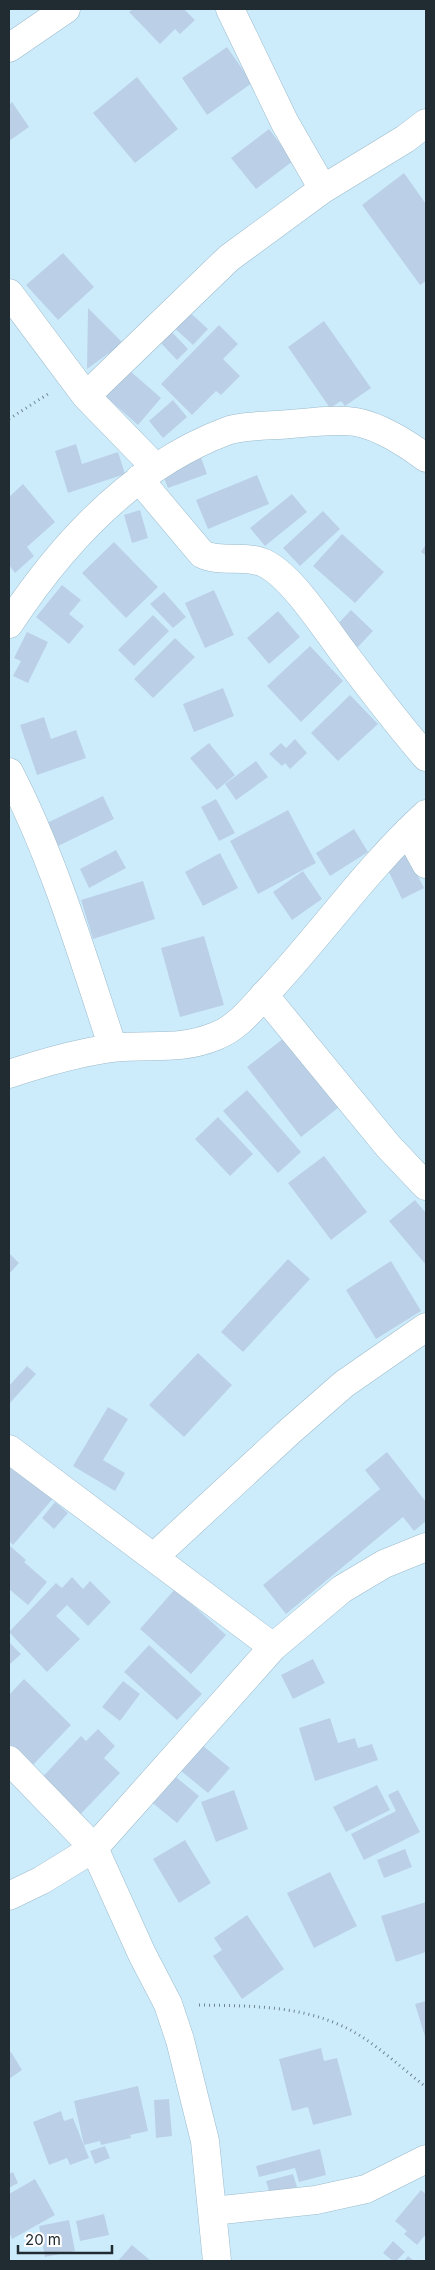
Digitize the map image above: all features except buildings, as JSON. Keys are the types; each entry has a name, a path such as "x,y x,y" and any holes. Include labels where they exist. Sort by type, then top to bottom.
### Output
{"street":[{"path":"230,9 285,123 323,190"},
{"path":"9,48 54,12"},
{"path":"80,387 229,258 323,190 405,139 426,123"},
{"path":"9,292 147,473 202,554 210,558 246,558 268,565 294,588 388,712 426,757"},
{"path":"9,624 35,584 68,545 147,473 228,430 307,423 356,422 403,441 426,458"},
{"path":"9,772 25,804 74,930 113,1048"},
{"path":"9,1074 71,1056 113,1048 185,1046 218,1036 242,1019 417,823"},
{"path":"417,823 426,864"},
{"path":"264,995 388,1146 426,1186"},
{"path":"154,1557 289,1432 344,1384 426,1327"},
{"path":"9,1449 273,1647"},
{"path":"9,1896 42,1880 94,1848 273,1647 342,1588 384,1564 426,1547"},
{"path":"9,1760 94,1848 142,1954 168,2004 185,2058 205,2141 217,2261"},
{"path":"213,2211 316,2200 366,2189 426,2159"}],"path":[{"path":"9,419 80,387"},
{"path":"168,2004 273,2007 310,2014 359,2035 426,2087"}]}
